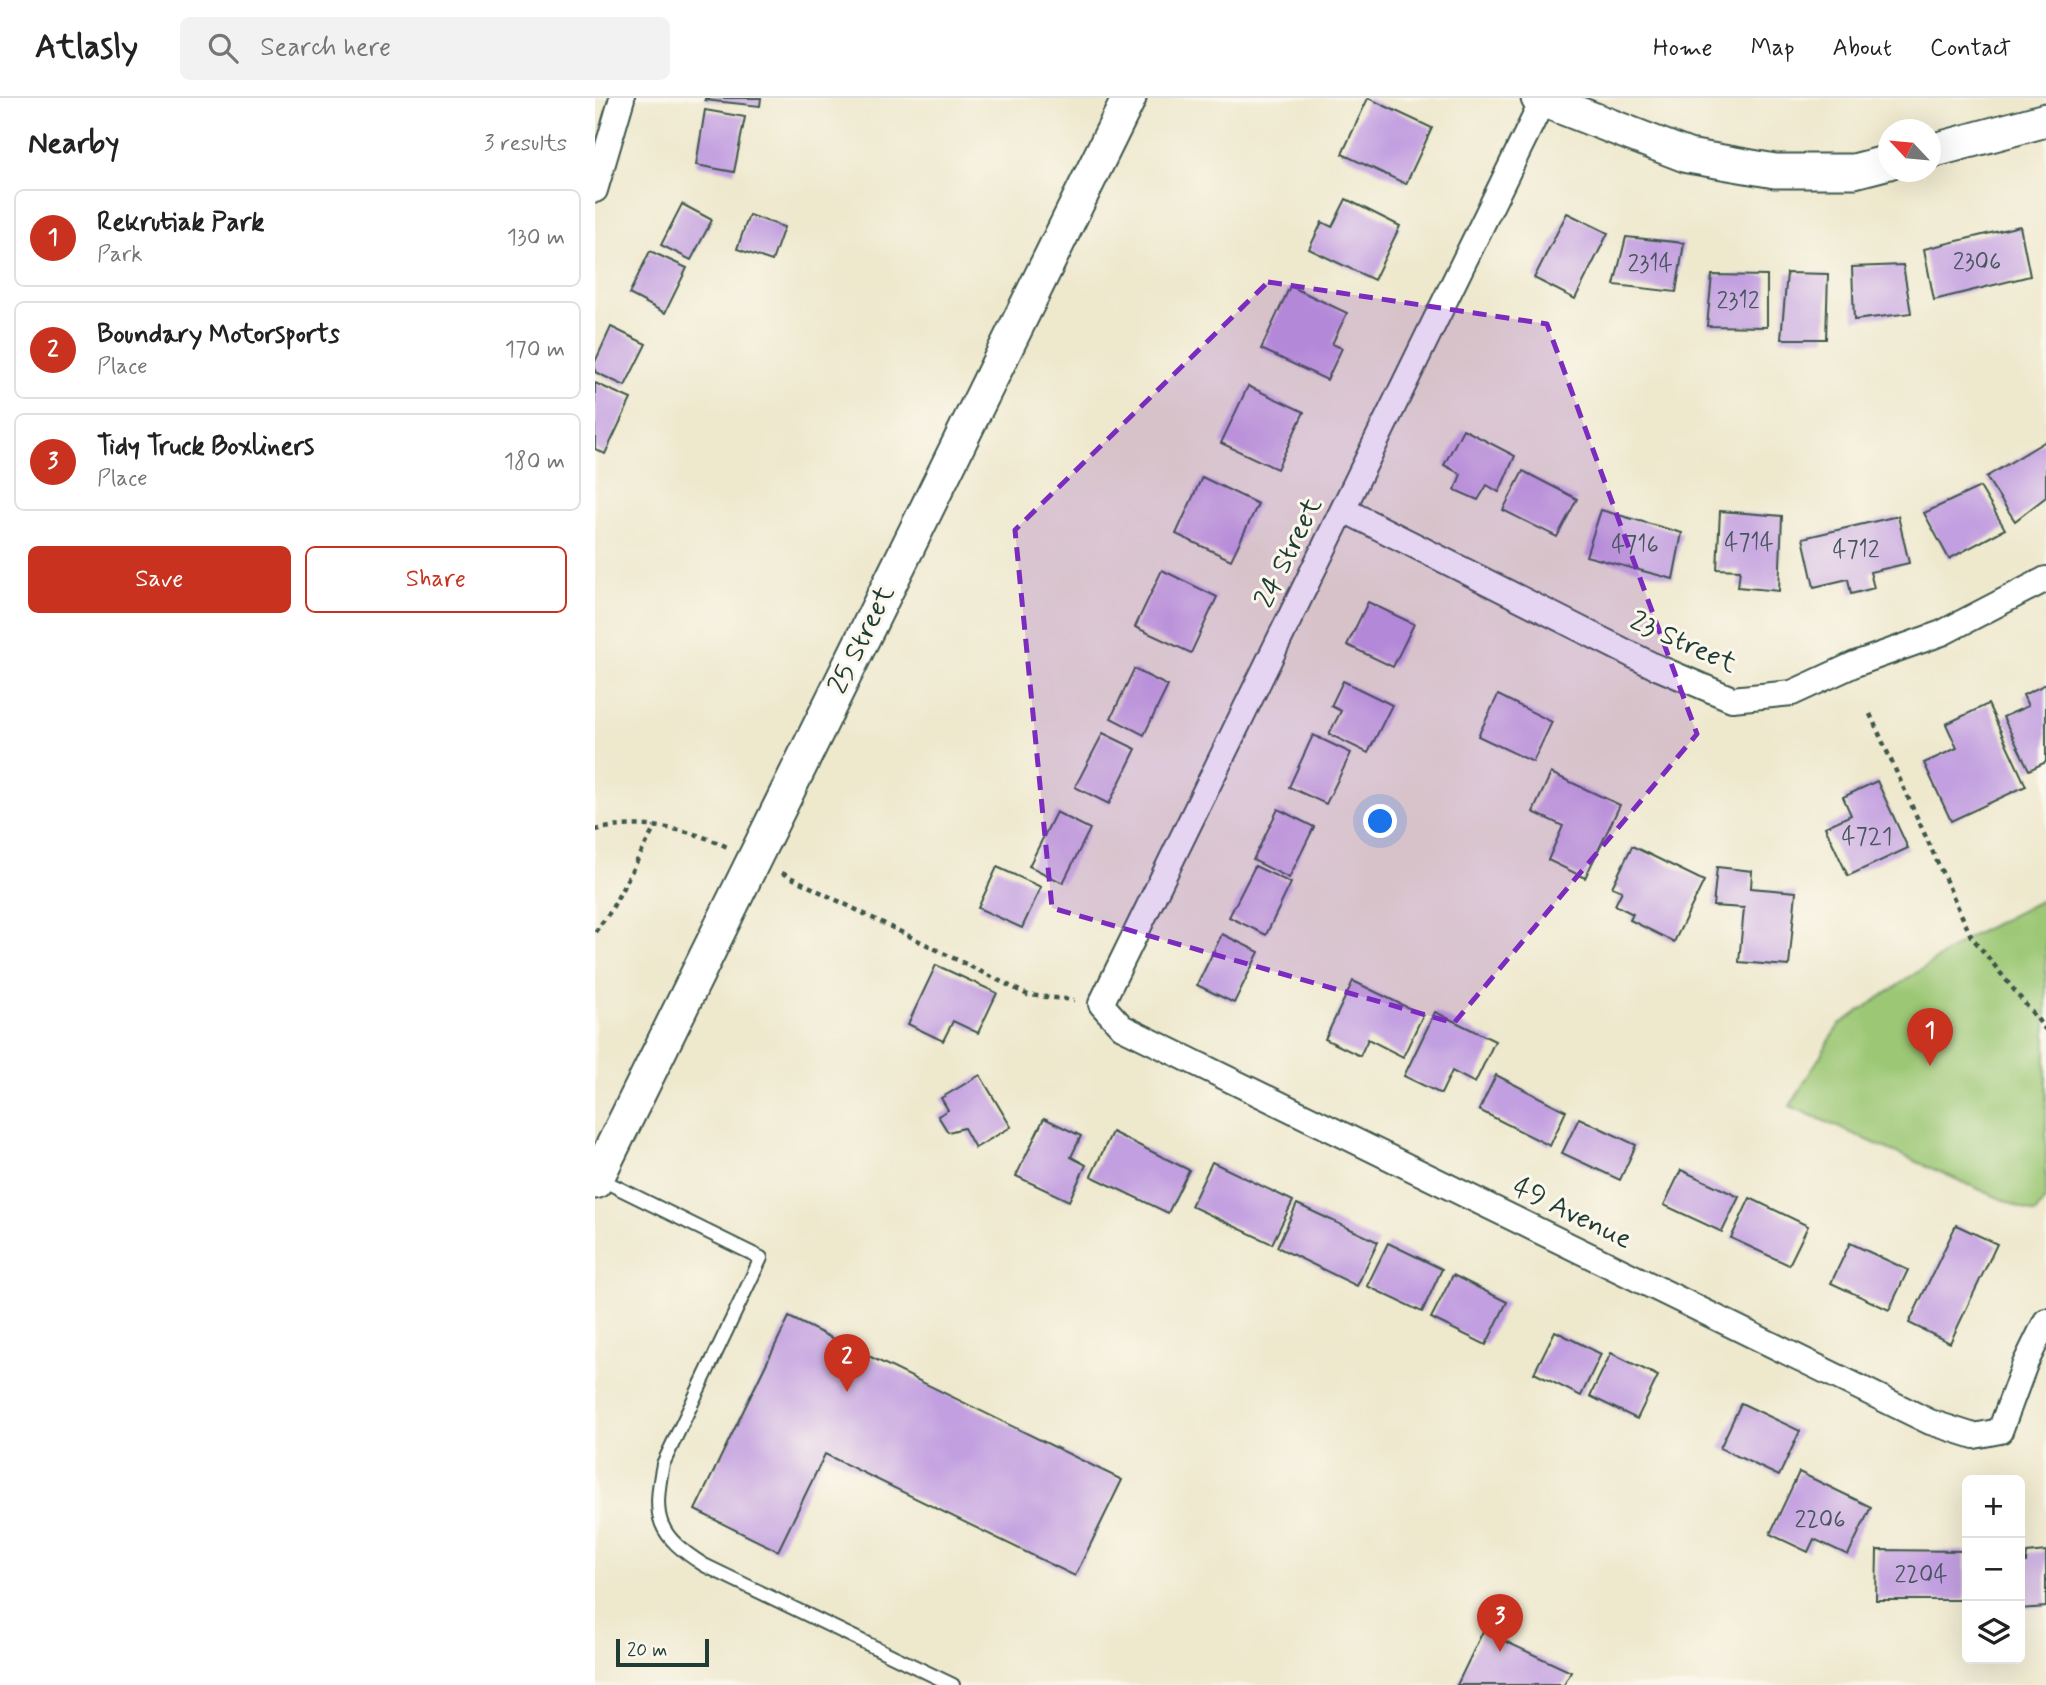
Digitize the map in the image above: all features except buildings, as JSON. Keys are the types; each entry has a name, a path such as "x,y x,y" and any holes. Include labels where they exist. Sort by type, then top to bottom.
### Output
{"main road":[{"name":"25 Street","path":"596,1180 1129,98"},
{"path":"1541,99 1688,156 1775,171 1854,171 1878,165"},
{"path":"1941,148 2046,120"}],"street":[{"path":"595,190 622,98"},
{"name":"24 Street","path":"1101,1004 1344,510 1541,99"},
{"name":"23 Street","path":"1344,510 1652,665 1733,699 1792,693 1855,664 1942,633 2046,579"},
{"name":"49 Avenue","path":"1101,1004 1122,1027 1930,1422 1974,1436 2000,1432 2025,1364 2046,1321"}],"lane":[{"path":"596,1180 761,1258 663,1464 657,1495 660,1523 676,1547 704,1565 953,1685"}],"path":[{"path":"1870,714 1971,936 2046,1030"},
{"path":"595,830 655,827 684,830 734,850"},
{"path":"595,932 610,912 655,827"},
{"path":"773,869 1028,995 1101,1004"}],"highlighted area":[{"path":"1268,282 1547,324 1697,734 1454,1023 1052,908 1015,530"}],"green space":[{"path":"2046,898 2046,1198 2035,1214 1790,1106 1839,1025 1971,936"}],"place":[{"name":"Rekrutiak Park","path":"1930,1066"},
{"name":"Boundary Motorsports","path":"847,1392"},
{"name":"Tidy Truck Boxliners","path":"1500,1652"}]}
